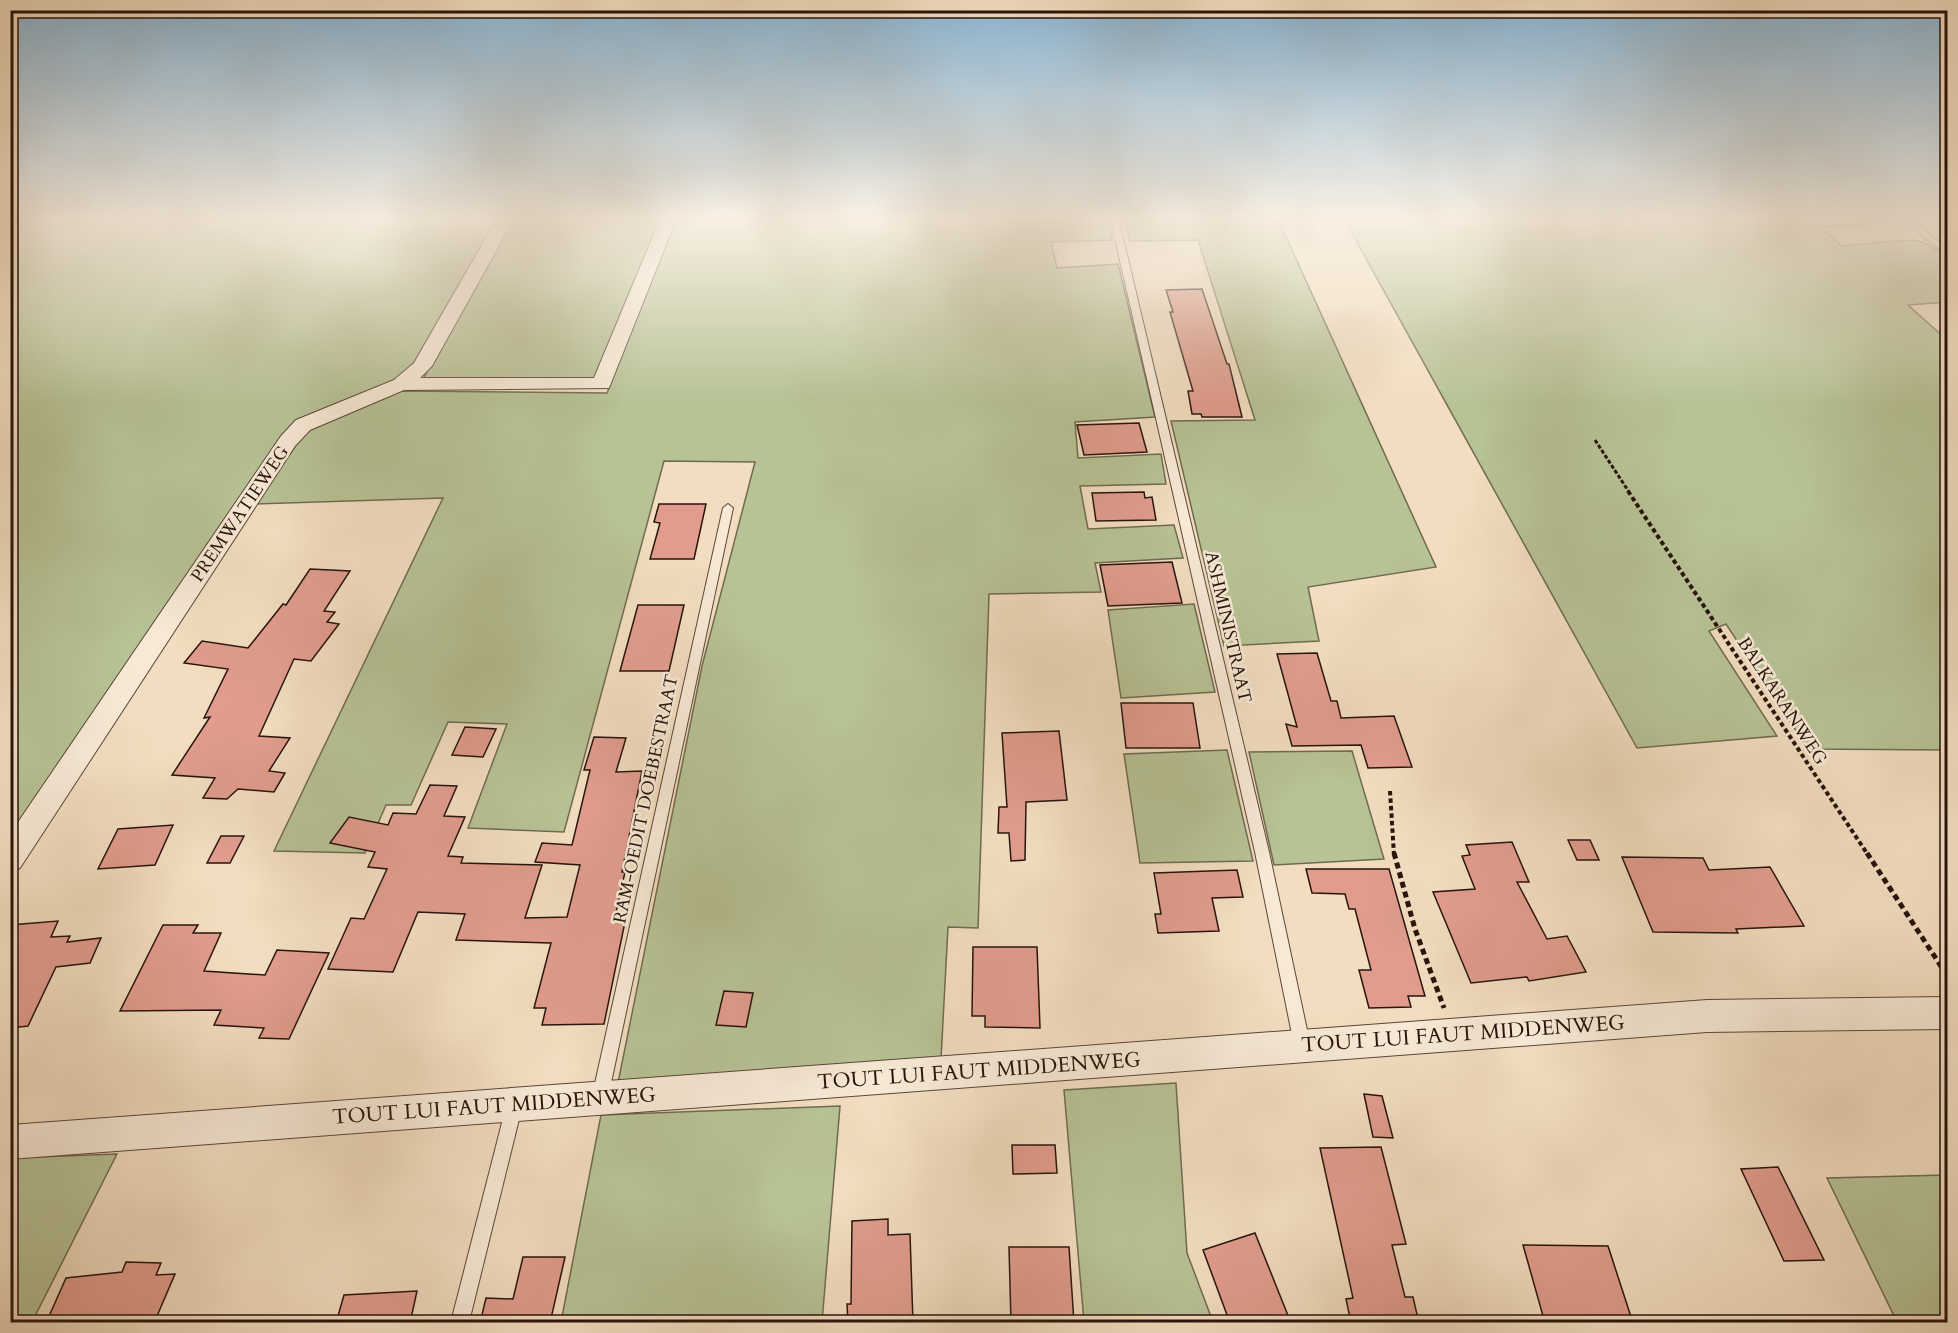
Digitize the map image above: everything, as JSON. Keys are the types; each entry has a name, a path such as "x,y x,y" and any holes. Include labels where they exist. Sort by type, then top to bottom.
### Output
{"street":[{"name":"PREMWATIEWEG","path":"10,859 288,441 303,425 400,384 422,366 472,279"},
{"path":"400,384 602,384 644,279"},
{"name":"TOUT LUI FAUT MIDDENWEG","path":"10,1142 1707,1016 1947,1012"}],"lane":[{"name":"ASHMINISTRAAT","path":"1128,279 1262,852 1303,1045"},
{"name":"RAM-OEDIT DOEBESTRAAT","path":"600,1098 728,508"},
{"path":"460,1323 515,1103"}],"path":[{"name":"BALKARANWEG","path":"1595,440 1947,977"},
{"path":"1390,791 1394,857 1415,929 1453,1034"}],"green space":[{"path":"10,279 465,279 414,367 400,377 293,426 10,846"},
{"path":"480,279 635,279 594,380 423,379"},
{"path":"652,279 1122,279 1155,417 1075,422 1078,458 1161,454 1166,484 1080,486 1088,529 1174,525 1183,558 1095,563 1101,592 989,594 978,928 948,927 941,1059 618,1083 702,666 755,462 664,461 564,832 468,828 507,724 448,722 411,805 386,805 365,853 274,851 443,498 255,504 301,438 312,426 362,404 401,391 607,393"},
{"path":"1210,279 1305,279 1436,567 1308,587 1319,641 1224,646 1171,421 1255,420"},
{"path":"1377,279 1947,279 1947,302 1908,305 1947,340 1947,750 1808,749 1726,624 1709,631 1777,736 1637,748"},
{"path":"1194,604 1215,692 1121,698 1108,610"},
{"path":"1227,750 1253,861 1140,863 1124,754"},
{"path":"1352,751 1384,859 1274,865 1249,752"},
{"path":"1176,1083 1187,1253 1213,1322 1084,1322 1064,1090"},
{"path":"840,1106 822,1322 561,1322 601,1115"},
{"path":"117,1154 32,1322 11,1322 10,1158"},
{"path":"1947,1175 1947,1322 1897,1322 1827,1178"}],"building":[{"path":"1202,289 1227,364 1229,364 1242,417 1202,417 1201,414 1192,414 1188,391 1193,391 1170,312 1173,312 1166,290"},
{"path":"1139,423 1147,452 1084,455 1077,425"},
{"path":"1144,492 1145,498 1152,497 1156,520 1096,521 1092,493"},
{"path":"659,504 706,504 694,559 650,559 660,523 654,522"},
{"path":"1172,562 1182,603 1108,606 1100,565"},
{"path":"310,569 350,571 324,611 335,612 327,622 339,624 311,661 294,659 259,736 290,738 269,771 285,773 274,792 238,789 227,799 203,798 215,778 172,775 210,717 204,718 228,669 184,663 202,641 248,648 283,604 286,605"},
{"path":"638,605 684,605 669,671 620,671"},
{"path":"1317,653 1331,701 1337,701 1341,718 1394,716 1412,767 1368,768 1361,745 1292,746 1286,724 1297,727 1277,654"},
{"path":"1121,703 1193,703 1200,748 1126,748"},
{"path":"465,727 496,729 483,757 452,755"},
{"path":"1059,731 1067,800 1026,802 1025,860 1011,861 1009,833 998,833 999,807 1007,807 1002,733"},
{"path":"594,737 626,738 616,772 642,771 615,917 626,917 604,1024 542,1025 546,1008 534,1008 551,943 456,940 465,914 418,912 393,972 328,969 351,918 364,919 387,869 368,867 375,852 330,843 349,817 388,825 393,813 416,814 430,785 457,786 444,816 465,817 448,856 463,857 461,863 542,865 525,918 567,917 580,865 535,862 542,843 572,845 590,770 584,770"},
{"path":"173,825 155,865 98,869 118,829"},
{"path":"221,836 244,836 230,863 207,863"},
{"path":"1568,840 1590,840 1599,860 1577,860"},
{"path":"1512,842 1529,882 1517,882 1547,939 1567,936 1586,972 1529,981 1527,977 1471,983 1433,892 1475,889 1462,856 1470,855 1466,845"},
{"path":"1622,857 1703,858 1709,870 1770,867 1804,926 1736,929 1738,933 1653,932"},
{"path":"1306,869 1389,869 1425,996 1408,996 1411,1007 1369,1008 1359,970 1371,970 1355,909 1349,909 1345,894 1312,893"},
{"path":"1237,870 1243,897 1212,898 1219,931 1158,933 1155,914 1161,914 1154,873"},
{"path":"58,921 51,937 70,936 67,942 101,938 90,963 56,967 28,1026 10,1028 10,925"},
{"path":"163,925 198,925 193,933 221,933 204,971 265,975 277,950 329,953 289,1039 259,1038 264,1028 214,1025 221,1010 120,1011"},
{"path":"973,947 1037,947 1040,1028 985,1027 985,1016 972,1016"},
{"path":"724,991 753,993 746,1027 716,1025"},
{"path":"1364,1094 1382,1096 1393,1138 1373,1137"},
{"path":"1012,1145 1055,1145 1057,1173 1013,1174"},
{"path":"1381,1147 1406,1244 1392,1245 1405,1297 1413,1297 1419,1323 1351,1323 1346,1299 1353,1298 1320,1148"},
{"path":"1778,1167 1824,1260 1784,1261 1741,1169"},
{"path":"888,1219 888,1235 910,1234 913,1323 848,1323 847,1304 851,1304 852,1221"},
{"path":"1255,1233 1291,1323 1230,1323 1203,1250"},
{"path":"1523,1245 1608,1246 1633,1323 1545,1323"},
{"path":"1009,1247 1069,1247 1074,1323 1011,1323"},
{"path":"523,1257 565,1257 550,1323 480,1323 486,1298 513,1299"},
{"path":"126,1262 161,1263 156,1275 175,1274 154,1323 46,1323 66,1278 122,1272"},
{"path":"417,1291 410,1323 336,1323 344,1295"}]}
